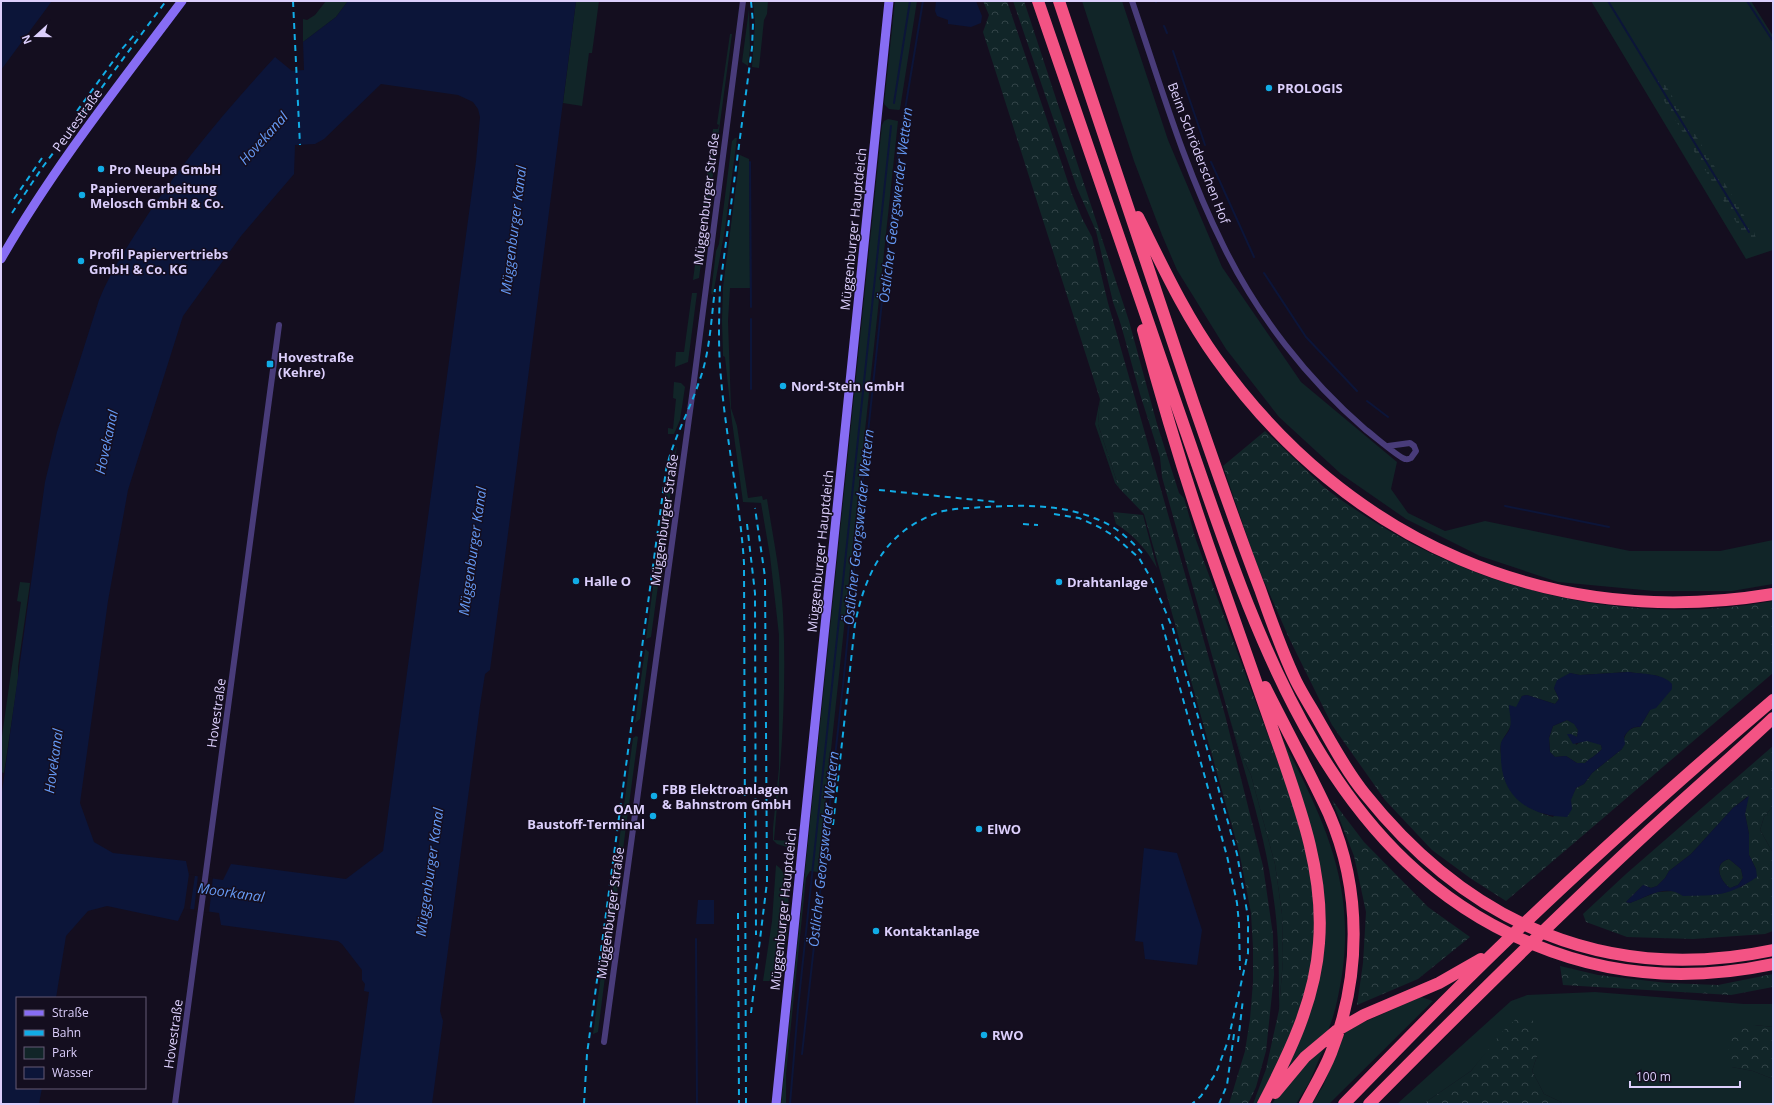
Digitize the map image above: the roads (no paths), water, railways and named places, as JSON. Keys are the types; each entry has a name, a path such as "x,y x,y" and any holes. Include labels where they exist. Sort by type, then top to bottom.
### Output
{"highway":[{"path":"1038,1 1120,244 1247,602 1269,655 1301,720 1337,780 1358,809 1392,848 1432,885 1458,905 1486,922 1523,940 1562,956 1623,970 1690,975 1752,968 1773,964"},
{"path":"1059,1 1122,184 1148,268 1234,520 1296,681 1331,744 1363,792 1402,837 1442,874 1498,912 1531,928 1574,945 1626,956 1689,961 1748,956 1773,950"},
{"path":"1122,184 1168,276 1189,314 1215,357 1249,401 1298,454 1332,484 1400,530 1477,567 1516,580 1598,598 1674,604 1736,600 1773,594"},
{"path":"1120,244 1157,384 1179,455 1216,569 1244,645 1298,803 1317,879 1320,914 1319,944 1314,977 1305,1010 1291,1046 1263,1104"},
{"path":"1244,645 1329,815 1346,864 1352,901 1354,934 1353,961 1348,995 1338,1032 1324,1069 1305,1104"},
{"path":"1344,1104 1453,993 1502,946 1639,818 1773,700"},
{"path":"1369,1104 1464,1007 1555,920 1651,829 1773,718"},
{"path":"1741,747 1773,729"},
{"path":"1268,1104 1281,1085 1305,1057 1336,1031 1364,1015 1450,978 1502,946"}],"street":[{"name":"Peutestraße","path":"1,259 23,220 53,176 182,1"},
{"name":"Müggenburger Straße","path":"604,1042 686,440 743,1"},
{"name":"Müggenburger Hauptdeich","path":"776,1104 889,1"},
{"name":"Beim Schröderschen Hof","path":"1132,1 1195,181 1223,245 1240,276 1276,332 1302,365 1347,413 1388,446"},
{"name":"Hovestraße","path":"175,1104 279,325"}],"water":[{"path":"1,1 52,1 1,70"},
{"path":"348,1 576,1 490,670 485,674 480,706 440,1011 443,1021 432,1104 354,1104 369,992 364,991 365,984 362,980 362,970 338,941 221,925 219,913 184,908 178,921 107,906 88,911 66,936 56,997 16,997 16,1089 42,1089 39,1104 1,1104 1,799 45,482 57,432 99,300 111,275 134,236 166,188 200,143 275,57 292,71 304,70 303,42 336,17","holes":["381,84 458,95 473,102 478,109 480,117 476,161 383,851 346,879 231,864 223,880 189,875 186,861 113,853 94,842 80,803 108,601 128,490 183,316 241,236 294,174 295,145 315,144 324,139"]},
{"path":"936,1 976,1 982,16 981,23 971,27 948,24 948,20 937,16 935,11"},
{"path":"1628,672 1652,675 1668,680 1672,684 1672,689 1656,708 1650,710 1640,727 1633,728 1627,732 1624,737 1625,744 1622,749 1592,773 1584,784 1576,788 1571,800 1572,809 1567,817 1541,813 1520,802 1507,784 1503,773 1501,745 1511,725 1509,705 1516,707 1522,696 1527,695 1555,704 1559,699 1554,688 1557,680 1570,673 1580,675","holes":["1567,720 1574,724 1578,730 1577,737 1567,734 1573,744 1587,741 1601,745 1602,749 1585,763 1577,763 1566,756 1555,757 1550,752 1549,738 1553,726"]},
{"path":"1749,796 1745,814 1749,834 1749,855 1756,869 1757,877 1747,884 1722,894 1683,896 1677,892 1663,891 1656,892 1630,903 1626,902 1643,885 1651,888 1657,886 1665,878 1669,871 1691,854 1733,808","holes":["1729,859 1741,869 1743,878 1738,885 1730,888 1723,881 1719,872 1721,864"]},
{"path":"1144,848 1177,853 1202,930 1197,965 1145,959 1143,942 1135,941"},
{"path":"698,900 714,900 714,924 696,924"}],"waterway":[{"path":"894,103 910,1"},
{"name":"Östlicher Georgswerder Wettern","path":"802,1054 844,676 860,507 894,189 901,134 923,1"},
{"path":"1608,1 1749,232"},
{"path":"1747,1 1773,41"},
{"path":"1164,26 1167,33"},
{"path":"1173,51 1205,145"},
{"path":"790,1104 798,1008 891,126"},
{"path":"750,162 751,307"},
{"path":"1211,162 1254,257"},
{"path":"1264,273 1306,337 1357,391"},
{"path":"751,319 751,389"},
{"path":"1367,401 1388,417"},
{"path":"1505,506 1609,527"},
{"path":"696,939 697,1104"}],"railway":[{"path":"12,213 42,168 166,1"},
{"path":"293,1 300,145"},
{"path":"746,1104 744,563 723,401 719,332 720,287 752,48 753,23 751,1"},
{"path":"77,111 122,49 137,32"},
{"path":"14,199 42,158"},
{"path":"584,1104 587,1054 666,470 673,447 695,393 706,360 715,289"},
{"path":"879,490 997,502"},
{"path":"833,825 855,624 858,611 871,572 886,549 905,530 914,524 943,511 1000,506 1041,506 1081,513 1108,524 1121,532 1142,553"},
{"path":"751,1013 767,882 765,577 755,508"},
{"path":"1054,514 1079,518 1114,536 1139,558 1152,580 1173,629 1237,854 1248,917 1248,953 1228,1041 1216,1073 1201,1096 1192,1104"},
{"path":"747,524 755,593 756,935"},
{"path":"1023,524 1038,525"},
{"path":"1162,624 1227,856 1237,903 1240,970"},
{"path":"738,913 739,1104"},
{"path":"1238,1042 1243,999"},
{"path":"1219,1104 1227,1085 1234,1034"}],"place":[{"name":"PROLOGIS","path":"1269,88"},
{"name":"Pro Neupa GmbH","path":"101,169"},
{"name":"Papierverarbeitung Melosch GmbH & Co.","path":"82,195"},
{"name":"Profil Papiervertriebs GmbH & Co. KG","path":"81,261"},
{"name":"Hovestraße (Kehre)","path":"270,364"},
{"name":"Nord-Stein GmbH","path":"783,386"},
{"name":"Halle O","path":"576,581"},
{"name":"Drahtanlage","path":"1059,582"},
{"name":"FBB Elektroanlagen & Bahnstrom GmbH","path":"654,796"},
{"name":"OAM Baustoff-Terminal","path":"653,816"},
{"name":"ElWO","path":"979,829"},
{"name":"Kontaktanlage","path":"876,931"},
{"name":"RWO","path":"984,1035"}],"water label":[{"name":"Hovekanal","path":"263,138"},
{"name":"Müggenburger Kanal","path":"513,230"},
{"name":"Hovekanal","path":"106,442"},
{"name":"Müggenburger Kanal","path":"472,551"},
{"name":"Hovekanal","path":"53,761"},
{"name":"Müggenburger Kanal","path":"429,872"},
{"name":"Moorkanal","path":"231,892"}]}
